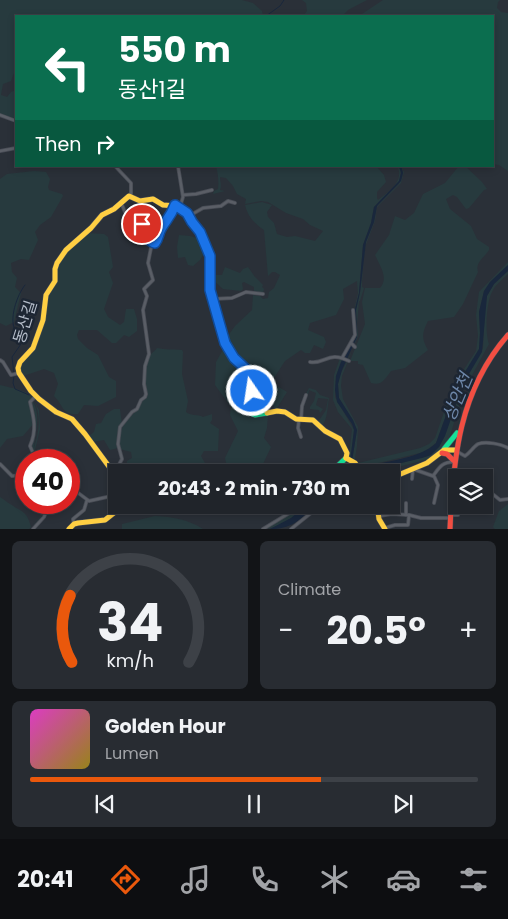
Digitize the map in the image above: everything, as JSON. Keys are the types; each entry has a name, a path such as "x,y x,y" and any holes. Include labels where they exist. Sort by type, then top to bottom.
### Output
{"street":[{"path":"0,115 15,122"},
{"path":"0,151 15,148"},
{"path":"116,167 131,183 131,197 142,201 153,199 163,205 177,206 189,216 200,232 210,254 210,288 226,346 236,361 248,371 254,380 254,386 247,401 250,413 255,415 277,410 300,420 313,420 325,431 338,438 346,452 347,458 356,464"},
{"path":"119,464 122,459 118,442 120,427 132,412 137,409 146,394 144,384 148,354 143,309 147,296 144,289 153,280 148,264 152,243 157,240 162,228 183,200 178,167"},
{"path":"182,194 196,194 212,190"},
{"name":"동산길","path":"19,373 20,362 33,348 43,320 46,294 55,280 57,263 66,250 91,228 102,215 114,209 126,197 131,197"},
{"path":"142,201 142,227 152,243"},
{"path":"189,216 203,208 221,206 228,201 235,204"},
{"path":"120,203 128,220 142,227"},
{"path":"213,299 229,299 244,293 263,294"},
{"path":"342,358 353,345 355,334 353,310"},
{"path":"450,529 453,462 466,406 482,373 497,348 508,335"},
{"path":"310,362 317,363 331,357 342,358 348,361"},
{"path":"0,360 11,375 19,373 33,398 76,423 108,466"},
{"path":"301,436 298,429 306,395"},
{"path":"31,449 30,446 35,424 30,403 33,398"},
{"path":"400,474 428,464 441,453 460,428"},
{"path":"441,453 449,449 455,450 463,456 477,445 482,444 500,445 508,448"},
{"path":"441,453 447,454 452,458 453,462"},
{"path":"340,464 347,458"},
{"path":"433,476 442,465 453,462"},
{"path":"0,464 12,476 15,476"},
{"path":"413,469 433,476 438,484 434,503"},
{"path":"412,479 413,469"},
{"path":"80,495 87,500 108,496"},
{"path":"493,495 500,500 508,499"},
{"path":"74,524 73,519 84,510 87,500"},
{"path":"406,503 408,515 409,524 385,529 379,516 390,514 408,515 422,518 458,514"},
{"path":"33,529 45,514"},
{"path":"69,529 74,524 105,520 113,514"},
{"path":"263,529 289,514"},
{"path":"291,529 310,514"}],"green space":[{"path":"0,0 242,0 253,3 262,11 263,15 15,15 15,72 11,81 3,84 1,95 7,97 15,90 15,121 0,114"},
{"path":"302,0 367,0 348,10 343,15 304,15 307,11 306,3"},
{"path":"383,0 500,0 497,8 501,12 508,13 508,171 494,164 494,15 360,15"},
{"path":"216,167 377,167 384,175 386,182 377,192 378,200 395,185 399,176 397,167 401,171 399,181 374,207 371,223 363,245 359,293 355,309 356,337 341,362 336,376 335,397 354,430 349,464 343,464 349,457 352,429 338,412 333,400 334,375 340,358 342,359 355,336 354,311 358,293 357,281 343,289 344,299 336,315 310,323 308,330 324,337 326,342 323,349 314,345 310,353 305,353 301,350 285,361 274,378 277,386 287,392 277,408 275,409 271,398 265,395 246,400 251,415 268,414 264,438 271,447 263,464 226,464 225,458 238,431 230,415 231,407 215,385 216,362 225,346 225,340 235,326 252,310 253,295 260,296 263,299 268,298 269,292 274,288 280,275 272,272 268,276 264,230 252,219 245,205 262,202 272,205 267,212 268,217 274,223 277,234 315,241 323,231 268,202 261,201 245,204 246,199 237,194 226,178 220,177 220,190 225,191 213,194 218,189"},
{"path":"402,167 404,172 401,183 377,207 375,221 366,245 377,206 398,185 402,178"},
{"path":"458,167 466,167 487,189 466,209 457,197 453,195 446,199 450,209 471,226 477,239 489,247 489,250 479,263 478,272 463,304 454,317 428,321 423,336 428,350 405,368 391,371 381,383 371,383 363,365 358,364 358,361 350,361 365,324 362,302 365,288 380,288 384,280 383,272 375,255 389,235 395,216 405,220 414,213 423,194 445,183"},
{"path":"34,171 46,172 50,179 49,190 63,196 51,217 40,225 35,232 38,240 29,260 21,259 11,263 12,272 17,278 15,287 21,293 14,322 6,326 0,323 0,179 7,174"},
{"path":"87,233 104,234 108,237 113,267 109,272 113,283 104,309 108,317 120,325 124,322 126,309 134,309 137,319 137,331 129,337 124,335 116,343 112,343 97,330 79,330 78,339 98,355 109,377 116,381 116,397 98,406 84,405 78,414 73,414 66,412 54,396 58,384 54,373 44,369 23,376 19,370 21,363 34,348 48,295 56,280 58,263 67,251"},
{"path":"179,235 197,238 200,235 206,250 200,260 193,266 188,265 185,257 178,258"},
{"path":"364,259 362,287 364,288 359,301 358,336 354,345 357,333 356,310"},
{"path":"508,262 508,265 490,282 484,291 479,312 479,349 457,385 436,443 424,452 375,464 354,464 420,448 429,444 435,438 453,386 476,351 478,336 476,315 479,292"},
{"path":"225,267 240,273 248,267 263,285 263,293 254,293 254,287 244,282 242,283 243,289 241,291 223,289 212,279 212,275 222,275"},
{"path":"508,271 508,274 495,287 490,297 487,318 489,344 464,390 449,439 433,458 400,466 400,464 396,464 428,456 439,447 463,384 483,348 485,307 487,296 494,284"},
{"path":"157,348 182,350 182,374 188,401 186,412 203,417 212,414 210,423 219,429 218,451 204,451 201,456 206,464 127,464 127,461 132,458 131,452 120,449 122,429 147,393 146,365 150,356"},
{"path":"352,351 342,376 341,386 343,399 358,427 354,464 351,464 357,430 339,398 338,384 340,375"},
{"path":"0,385 23,391 33,398 29,401 34,423 23,436 7,439 0,448"},
{"path":"309,388 329,398 326,416 322,426 318,422 326,410 328,399 318,398 316,405 323,409 320,413 319,410 310,409 316,393 309,390 308,394 306,394"},
{"path":"33,399 39,410 40,429 35,449 33,449 36,423 32,400 37,412 34,448 39,424 36,405"},
{"path":"114,409 120,409 122,424 118,448 110,450 104,440 92,442 89,436 94,432 96,424 101,423 106,414"},
{"path":"0,497 15,507 15,514 26,515 31,527 29,529 0,529"},
{"path":"508,504 508,529 495,529 493,527 499,511"},
{"path":"287,514 296,514 276,527 264,529"},
{"path":"155,516 180,519 203,529 122,529 122,524"}],"water":[{"path":"399,167 401,167 403,173 401,181 377,206 374,222 366,242 360,292 356,310 357,337 342,370 338,384 339,398 357,430 351,464 349,464 354,430 337,402 335,390 336,376 341,362 356,337 355,309 359,293 363,245 371,223 374,207 399,181 401,173"},
{"name":"상안천","path":"508,265 508,271 494,284 487,296 482,352 463,384 445,436 439,447 431,455 397,464 378,464 420,453 436,443 457,385 479,349 479,312 484,291 490,282"},
{"path":"296,514 306,514 295,523 278,529 270,529"}],"waterway":[{"path":"267,15 280,6 284,0"},
{"path":"14,374 12,357 23,341 14,327 13,314 19,295 25,285"},
{"path":"14,376 13,383 15,389 29,395"}],"traffic: fast":[{"path":"185,211 200,232 210,256 210,290 225,343 234,358 248,371 254,380 254,386 247,401 250,413 255,415 267,413"},
{"path":"444,449 457,433"},
{"path":"340,464 346,458"}],"traffic: slow":[{"path":"108,465 72,419 56,412 31,391 19,373 18,368 20,362 33,348 43,320 46,295 55,281 57,263 66,250 91,228 102,215 114,209 129,196 140,201 153,199 163,205 177,206 185,211"},
{"path":"267,413 285,412 296,419 313,420 325,431 340,439 347,453 346,458"},
{"path":"400,474 427,463 444,450 455,450"},
{"path":"346,458 356,464"},
{"path":"69,529 74,524 105,520 113,514"},
{"path":"378,514 385,529"}],"traffic: jam":[{"path":"450,529 453,477 462,426 469,402 479,379 508,335"},
{"path":"442,453 447,454 453,460"}],"route":[{"path":"142,224 147,237 155,243 162,226 169,220 175,205 187,213 200,232 210,256 210,290 223,338 234,358 248,371 254,380 252,391"}]}
